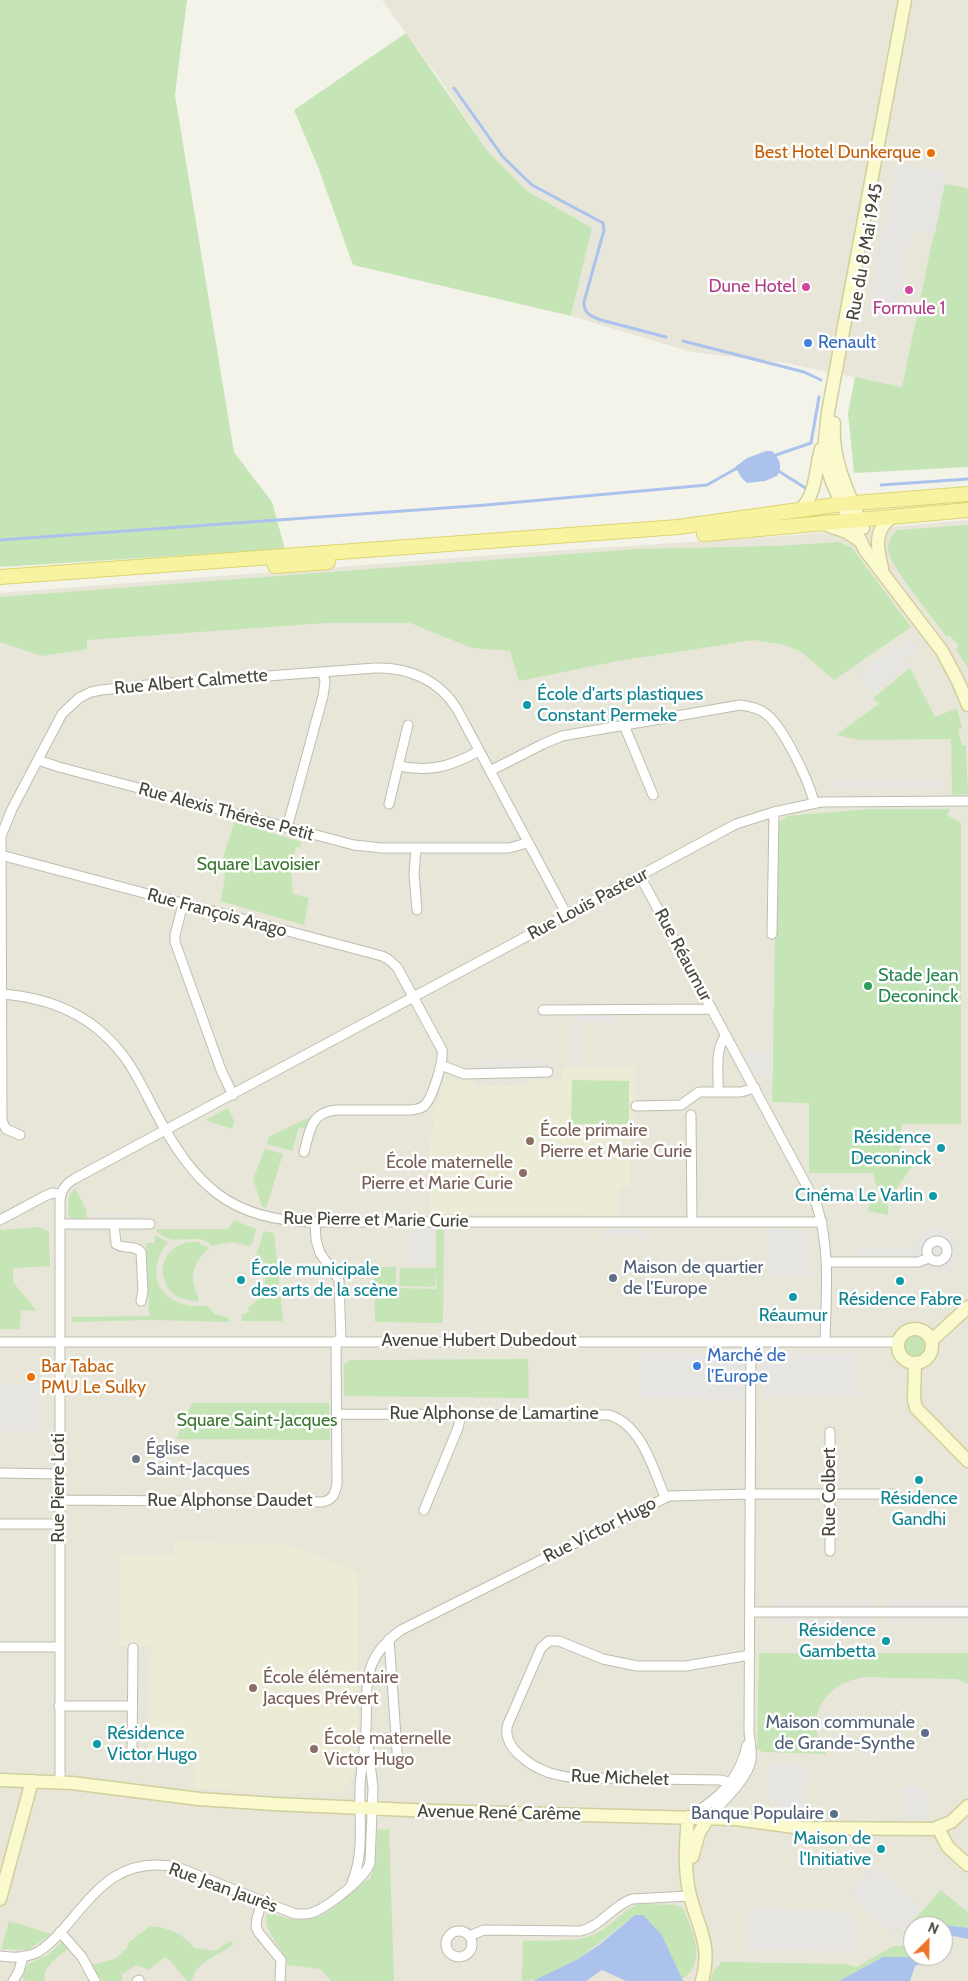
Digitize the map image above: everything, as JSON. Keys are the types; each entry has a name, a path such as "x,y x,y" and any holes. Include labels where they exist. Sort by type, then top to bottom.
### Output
{"main road":[{"path":"0,577 678,527 847,504 968,494"},
{"path":"0,586 671,536 968,510"}],"street":[{"name":"Rue du 8 Mai 1945","path":"800,510 809,501 812,492 826,432 905,0"},
{"name":"Rue du 8 Mai 1945","path":"847,504 837,458 834,423 911,0"},
{"name":"Rue du 8 Mai 1945","path":"826,432 826,464 832,482 847,504"},
{"path":"847,504 885,574"},
{"path":"885,574 877,542 881,528 887,520 894,516"},
{"path":"854,520 861,542 942,651 968,705"},
{"path":"819,522 842,530 861,542"},
{"name":"Rue Albert Calmette","path":"20,1135 6,1129 2,1122 0,994 1,840 4,826 65,711 75,700 91,692 147,685 390,668 406,670 423,677 435,684 450,699 567,915"},
{"path":"287,828 323,696 324,672"},
{"path":"490,771 542,744 562,736 735,705 759,710 770,717 780,730 811,788 814,803"},
{"path":"389,804 408,725"},
{"path":"624,725 654,795"},
{"path":"398,766 420,770 448,766 479,751"},
{"name":"Rue Alexis Thérèse Petit","path":"38,760 354,845 374,848 509,848 527,843"},
{"name":"Rue Louis Pasteur","path":"61,1194 70,1182 736,824 774,812 814,803 844,801 968,801"},
{"path":"772,934 774,812"},
{"path":"416,848 414,874 417,910"},
{"name":"Rue François Arago","path":"1,855 384,957 392,961 397,967 441,1047 443,1054 441,1066"},
{"name":"Rue Réaumur","path":"640,876 814,1198 822,1222 826,1244 825,1341"},
{"path":"183,904 175,942 221,1070 233,1095"},
{"name":"Rue Pierre et Marie Curie","path":"0,994 26,996 50,1002 73,1012 95,1027 110,1040 127,1060 165,1130 189,1167 214,1191 228,1201 273,1219 315,1222 822,1222"},
{"path":"543,1010 712,1010"},
{"path":"718,1092 720,1043 726,1035"},
{"path":"304,1152 314,1121 325,1112 337,1110 408,1110 423,1106 430,1097 441,1066 464,1074 548,1072"},
{"path":"636,1106 681,1105 699,1092 741,1092 755,1088"},
{"path":"691,1115 692,1221"},
{"path":"0,1220 52,1193 61,1194"},
{"name":"Rue Pierre Loti","path":"60,1782 59,1342 61,1194"},
{"name":"Rue Alphonse Daudet","path":"59,1500 322,1502 334,1496 337,1484 340,1280 320,1253 316,1240 315,1222"},
{"path":"60,1224 150,1224"},
{"path":"114,1224 116,1244 122,1247 136,1248 141,1253 141,1300"},
{"path":"826,1262 918,1262 929,1258"},
{"path":"931,1341 968,1307"},
{"path":"913,1328 923,1330 931,1341 928,1357 921,1362 906,1361 898,1350 898,1342 902,1333 913,1328"},
{"name":"Avenue Hubert Dubedout","path":"0,1342 898,1342"},
{"path":"702,1981 706,1959 702,1931 690,1896 686,1855 688,1817 708,1805 735,1783 746,1772 751,1760 749,1732 751,1342"},
{"path":"914,1363 914,1400 916,1408 968,1461"},
{"name":"Rue Alphonse de Lamartine","path":"337,1414 598,1414 613,1416 625,1423 640,1441 665,1497"},
{"path":"424,1510 458,1428 461,1414"},
{"name":"Rue Colbert","path":"830,1432 830,1551"},
{"path":"0,1473 59,1474"},
{"name":"Rue Victor Hugo","path":"366,1809 372,1782 366,1730 368,1672 376,1655 389,1639 406,1627 665,1497 682,1494 894,1494"},
{"path":"0,1524 59,1524"},
{"path":"750,1612 968,1612"},
{"path":"389,1639 398,1764"},
{"name":"Rue Michelet","path":"735,1783 720,1780 562,1776 538,1767 516,1750 508,1740 507,1729 544,1644 552,1641 603,1659 630,1665 674,1667 750,1655"},
{"path":"0,1647 59,1647"},
{"path":"132,1648 132,1758"},
{"path":"59,1706 132,1706"},
{"name":"Rue Victor Hugo","path":"366,1730 361,1773 366,1809"},
{"path":"367,1741 396,1737"},
{"name":"Avenue René Carême","path":"0,1780 60,1782 220,1801 366,1809 688,1817 752,1820 802,1828 938,1828"},
{"path":"0,1899 32,1781"},
{"path":"688,1878 696,1841 708,1818 735,1783"},
{"path":"968,1806 951,1822 938,1828 948,1847 968,1865"},
{"name":"Rue Jean Jaurès","path":"0,1956 34,1954 44,1948 102,1884 119,1873 143,1866 177,1867 295,1914 309,1914 323,1907 351,1885 364,1874 370,1863 366,1809"},
{"path":"469,1936 484,1930 581,1932 595,1925 624,1902 632,1899 690,1896"},
{"path":"262,1902 256,1927 281,1960 280,1981"},
{"path":"60,1932 82,1957 95,1981"},
{"path":"13,1981 19,1971 23,1956"},
{"path":"697,1981 706,1959"}],"shaded area":[{"path":"382,0 968,0 968,188 944,185 902,387 785,363 691,352 571,316 592,228 527,191 488,152 439,78"},
{"path":"897,162 947,172 935,234 913,230 909,249 902,248 900,258 907,259 895,320 867,315"},
{"path":"968,520 968,1981 0,1981 0,593 506,554 796,535"},
{"path":"908,638 919,650 904,661 908,666 873,693 858,675"},
{"path":"943,780 943,787 828,789 828,782"},
{"path":"573,1014 616,1014 616,1022 573,1022"},
{"path":"572,1024 579,1024 579,1066 572,1066"},
{"path":"746,1051 773,1052 773,1076 755,1076 746,1060"},
{"path":"484,1061 553,1061 553,1068 484,1068"},
{"name":"École primaire Pierre et Marie Curie","path":"563,1067 635,1067 635,1120 630,1120 630,1188 619,1188 619,1215 430,1214 429,1146 434,1127 431,1112 441,1094 444,1078 449,1080 472,1080 476,1086 528,1086 529,1080 562,1080"},
{"path":"479,1077 523,1077 522,1084 479,1083"},
{"path":"95,1214 136,1214 136,1219 90,1219"},
{"path":"940,1228 953,1235 960,1247 958,1259 950,1270 853,1270 853,1248 912,1248 925,1232"},
{"path":"434,1229 434,1265 410,1265 410,1230"},
{"path":"602,1229 647,1229 647,1238 602,1237"},
{"path":"767,1229 811,1230 811,1276 767,1274"},
{"path":"640,1353 744,1354 744,1399 639,1398"},
{"path":"762,1354 859,1354 859,1397 762,1396"},
{"path":"0,1384 41,1384 41,1431 0,1431"},
{"name":"École élémentaire Jacques Prévert","path":"174,1542 285,1544 357,1571 358,1742 353,1778 344,1788 343,1792 272,1794 195,1788 195,1761 162,1761 163,1755 148,1755 148,1662 151,1662 151,1646 120,1645 120,1555 174,1554"},
{"path":"779,1601 874,1602 870,1609 775,1609"},
{"path":"891,1601 968,1601 968,1609 885,1609"},
{"path":"766,1615 870,1615 874,1623 770,1623"},
{"path":"887,1616 968,1616 968,1622 891,1623"},
{"path":"770,1763 805,1764 804,1810 778,1809 778,1801 769,1801"},
{"path":"903,1787 917,1787 929,1798 928,1819 902,1818"},
{"path":"876,1866 921,1907 913,1916 903,1916 903,1926 895,1935 850,1894"},
{"path":"748,1909 851,1911 851,1918 855,1918 855,1926 859,1927 859,1947 854,1947 854,1951 748,1950"}],"green space":[{"path":"0,0 187,0 175,95 234,452 272,502 285,549 0,567"},
{"path":"406,33 488,152 527,191 592,228 571,316 353,265 318,167 294,110"},
{"path":"944,184 968,188 968,467 854,473 848,413 855,377 902,387"},
{"path":"968,525 968,669 956,649 959,646 950,636 947,637 896,568 890,557 888,544 896,530"},
{"path":"839,542 852,548 911,627 834,680 800,651 784,645 754,640 618,661 519,681 510,651 472,648 410,623 326,623 87,640 87,649 42,656 0,642 0,597 636,549 777,546"},
{"path":"910,668 935,717 957,708 962,728 958,729 962,745 966,745 968,794 952,795 951,739 860,740 836,735 879,704 873,698"},
{"name":"Stade Jean Deconinck","path":"869,809 950,809 947,815 961,823 961,1124 903,1124 901,1127 901,1155 913,1165 890,1198 876,1185 873,1173 809,1173 809,1103 772,1102 777,824 787,816"},
{"name":"Square Lavoisier","path":"234,822 302,842 300,847 296,847 291,868 293,894 309,898 304,925 221,901 225,877 221,865"},
{"path":"572,1080 629,1081 629,1124 571,1124"},
{"path":"228,1108 234,1121 232,1129 205,1120"},
{"path":"307,1118 310,1119 307,1129 299,1127 292,1151 267,1144 269,1137"},
{"path":"265,1149 283,1154 266,1208 262,1206 253,1179"},
{"path":"75,1188 86,1209 87,1218 71,1218 68,1216 69,1197"},
{"path":"873,1197 888,1201 888,1215 868,1211 870,1200"},
{"path":"234,1220 256,1229 252,1244 249,1246 231,1242 212,1246 201,1240 166,1238 156,1231 157,1229 228,1229"},
{"path":"0,1224 1,1230 39,1227 49,1232 50,1266 13,1268 13,1282 37,1311 21,1310 20,1329 0,1329"},
{"path":"436,1229 444,1230 443,1323 375,1322 374,1267 396,1267 396,1288 437,1289 436,1272 435,1287 399,1286 400,1268 436,1268"},
{"path":"264,1231 274,1233 283,1321 242,1321 242,1315 249,1312 248,1308 260,1297 265,1284 263,1271 256,1256"},
{"path":"155,1235 168,1242 160,1255 156,1268 157,1279 161,1289 179,1303 192,1306 207,1306 215,1314 229,1318 229,1322 149,1320 72,1322 72,1317 149,1316 146,1243 155,1243"},
{"path":"188,1242 197,1242 209,1248 198,1260 194,1270 194,1288 198,1302 181,1298 172,1293 164,1279 163,1266 167,1255 176,1247"},
{"path":"914,1333 923,1337 927,1346 923,1355 914,1359 905,1355 901,1346 905,1337"},
{"path":"528,1359 529,1398 344,1396 344,1364 350,1360"},
{"name":"Square Saint-Jacques","path":"192,1403 329,1403 330,1440 176,1439"},
{"path":"759,1653 968,1653 968,1684 957,1679 860,1678 840,1685 833,1690 818,1711 816,1728 826,1754 763,1752 757,1749"},
{"path":"389,1829 394,1981 331,1981 320,1969 288,1965 268,1929 266,1915 269,1912 299,1920 325,1914 358,1886 370,1879 376,1861 377,1830"},
{"path":"941,1890 968,1913 968,1928 953,1926 953,1916 918,1916"},
{"path":"639,1904 676,1905 683,1908 692,1931 696,1956 695,1964 691,1971 682,1979 662,1935 635,1915 567,1966 537,1979 522,1981 523,1941 564,1940 593,1935 601,1931 628,1909"},
{"path":"9,1921 52,1934 28,1950 1,1949"},
{"path":"150,1926 175,1932 195,1948 215,1951 230,1941 234,1944 203,1963 194,1974 192,1981 187,1981 165,1957 149,1970 136,1965 122,1975 122,1981 102,1981 91,1965 115,1959 127,1948 128,1943"},
{"path":"61,1943 64,1943 68,1949 48,1967 45,1981 26,1981 22,1977 28,1964 48,1955"},
{"path":"893,1946 903,1946 903,1957 883,1957 839,1981 711,1981 713,1973 722,1962 845,1964 857,1967"}],"water":[{"path":"766,451 772,451 779,460 780,469 777,476 765,481 747,483 735,467 747,458"},
{"path":"635,1915 643,1915 662,1935 683,1981 626,1981 602,1970 586,1981 533,1981 578,1959 599,1945"},
{"path":"953,1926 968,1928 968,1939 953,1936"},
{"path":"883,1957 903,1957 903,1966 915,1966 910,1981 839,1981"}],"waterway":[{"path":"454,88 503,157 532,185 603,223 604,230 584,302 587,312 601,320 666,337"},
{"path":"683,341 804,372 821,380"},
{"path":"773,456 811,443 819,397"},
{"path":"0,540 486,505 707,485 739,467"},
{"path":"777,470 807,489"},
{"path":"881,485 968,479"}],"place":[{"name":"Best Hotel Dunkerque","path":"931,153"},
{"name":"Dune Hotel","path":"806,287"},
{"name":"Formule 1","path":"909,290"},
{"name":"Renault","path":"808,343"},
{"name":"École d'arts plastiques Constant Permeke","path":"527,705"},
{"name":"Stade Jean Deconinck","path":"868,986"},
{"name":"École primaire Pierre et Marie Curie","path":"530,1141"},
{"name":"Résidence Deconinck","path":"941,1148"},
{"name":"École maternelle Pierre et Marie Curie","path":"523,1173"},
{"name":"Cinéma Le Varlin","path":"933,1196"},
{"name":"Maison de quartier de l'Europe","path":"613,1278"},
{"name":"École municipale des arts de la scène","path":"241,1280"},
{"name":"Résidence Fabre","path":"900,1281"},
{"name":"Réaumur","path":"793,1297"},
{"name":"Marché de l'Europe","path":"697,1366"},
{"name":"Bar Tabac PMU Le Sulky","path":"31,1377"},
{"name":"Église Saint-Jacques","path":"136,1459"},
{"name":"Résidence Gandhi","path":"919,1480"},
{"name":"Résidence Gambetta","path":"886,1641"},
{"name":"École élémentaire Jacques Prévert","path":"253,1688"},
{"name":"Maison communale de Grande-Synthe","path":"925,1733"},
{"name":"Résidence Victor Hugo","path":"97,1744"},
{"name":"École maternelle Victor Hugo","path":"314,1749"},
{"name":"Banque Populaire","path":"834,1814"},
{"name":"Maison de l'Initiative","path":"881,1849"}]}
